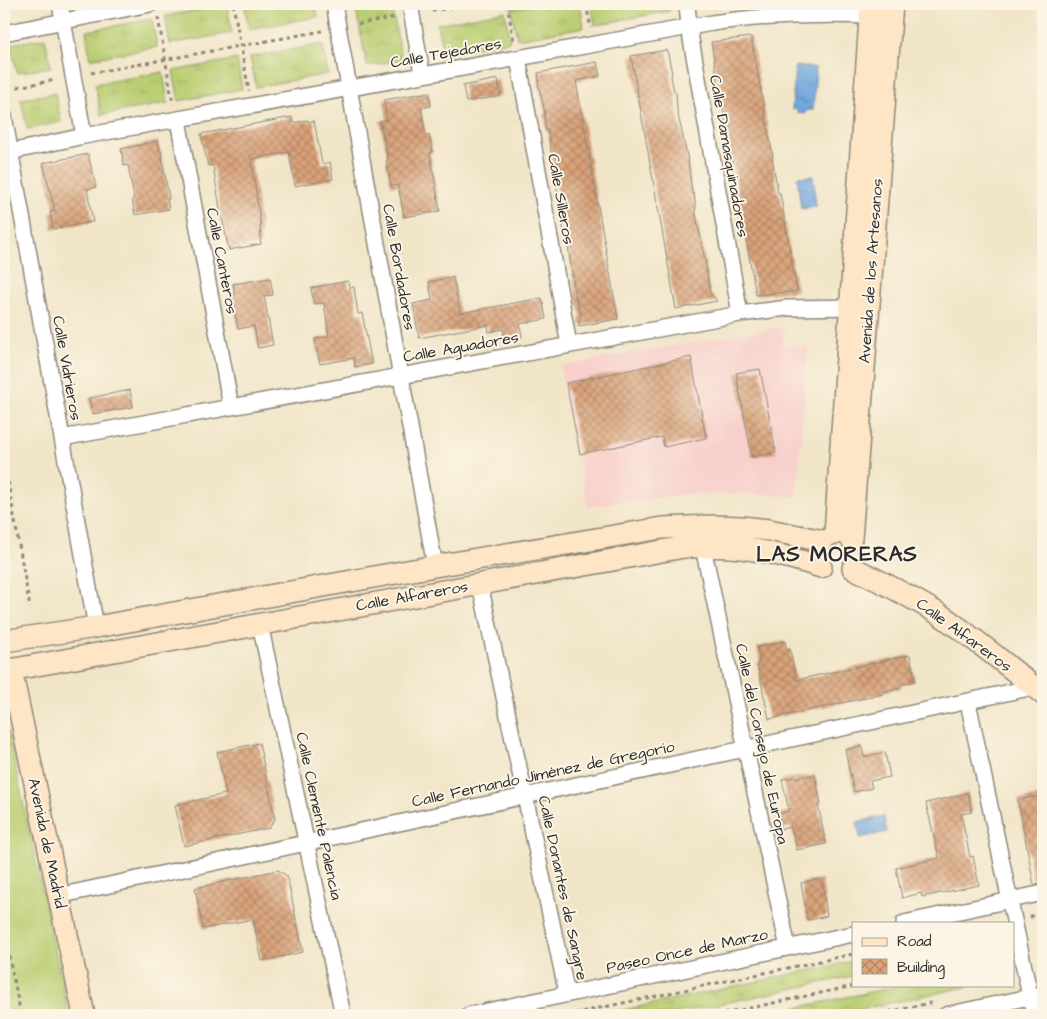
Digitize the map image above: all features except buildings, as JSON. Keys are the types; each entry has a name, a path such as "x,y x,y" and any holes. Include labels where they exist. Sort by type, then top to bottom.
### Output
{"street":[{"path":"60,4 84,136"},
{"name":"Calle Bordadores","path":"334,4 435,566"},
{"path":"410,4 422,74"},
{"name":"Calle Damasquinadores","path":"687,4 689,28 740,314"},
{"path":"4,33 63,21 154,10"},
{"name":"Calle Tejedores","path":"10,152 84,136 422,74 745,18 881,10"},
{"name":"Avenida de los Artesanos","path":"836,538 859,307 881,10"},
{"name":"Calle Silleros","path":"518,58 569,345"},
{"name":"Calle Vidrieros","path":"4,116 96,627"},
{"name":"Calle Canteros","path":"178,120 231,407"},
{"name":"Calle Aguadores","path":"62,438 740,314 786,308 859,307"},
{"name":"Calle Alfareros","path":"4,641 96,627 638,531 685,526 741,527 836,538"},
{"path":"836,538 858,548 859,553 857,564 843,575 835,575 821,567 817,555 818,547 836,538"},
{"name":"Calle Alfareros","path":"7,670 660,551 703,547 731,547 776,554 821,567"},
{"name":"Calle del Consejo de Europa","path":"703,547 788,948"},
{"name":"Calle Alfareros","path":"854,568 909,596 942,616 1039,691"},
{"name":"Calle Donantes de Sangre","path":"480,584 568,994"},
{"name":"Calle Clemente Palencia","path":"260,624 343,1015"},
{"name":"Avenida de Madrid","path":"7,670 84,1015"},
{"name":"Calle Fernando Jiménez de Gregorio","path":"58,896 968,702 1039,691"},
{"path":"968,702 1010,900 1037,996 1034,1015"},
{"path":"909,922 1043,893"},
{"name":"Paseo Once de Marzo","path":"468,1015 852,934"},
{"path":"946,1015 1037,996"}],"path":[{"path":"233,4 249,91"},
{"path":"432,11 474,4"},
{"path":"507,4 514,43"},
{"path":"586,4 591,29"},
{"path":"154,10 174,105"},
{"path":"358,24 396,17"},
{"path":"91,73 323,31"},
{"path":"17,87 56,80"},
{"path":"4,458 30,608"},
{"path":"1033,923 1032,916 1043,913"},
{"path":"4,932 21,1015"},
{"path":"567,1015 852,954"},
{"path":"717,1015 853,986"}],"shaded area":[{"path":"784,327 784,345 808,347 797,497 761,494 686,494 588,507 560,366"}],"green space":[{"path":"244,4 315,4 318,17 249,29"},
{"path":"355,4 391,4 402,60 367,66"},
{"path":"537,4 580,4 584,27 517,39 511,9"},
{"path":"591,4 668,4 669,11 595,25"},
{"path":"227,5 232,33 170,44 165,16"},
{"path":"505,11 510,41 443,53 437,24"},
{"path":"152,19 157,47 90,59 86,31"},
{"path":"45,38 51,67 17,73 11,44"},
{"path":"323,44 328,74 256,87 250,57"},
{"path":"237,59 242,89 179,101 173,71"},
{"path":"163,72 168,103 101,115 95,84"},
{"path":"55,93 61,122 27,129 21,99"},
{"path":"4,714 69,1015 4,1015"},
{"path":"852,961 852,976 668,1015 600,1015"},
{"path":"898,986 970,986 834,1015 762,1015"}],"water":[{"path":"795,66 816,68 813,110 808,110 804,114 798,113 796,109 792,109"},
{"path":"813,176 816,207 801,209 797,177"},
{"path":"884,816 887,832 860,838 857,822"}],"district":[{"name":"LAS MORERAS","path":"837,554"}]}
